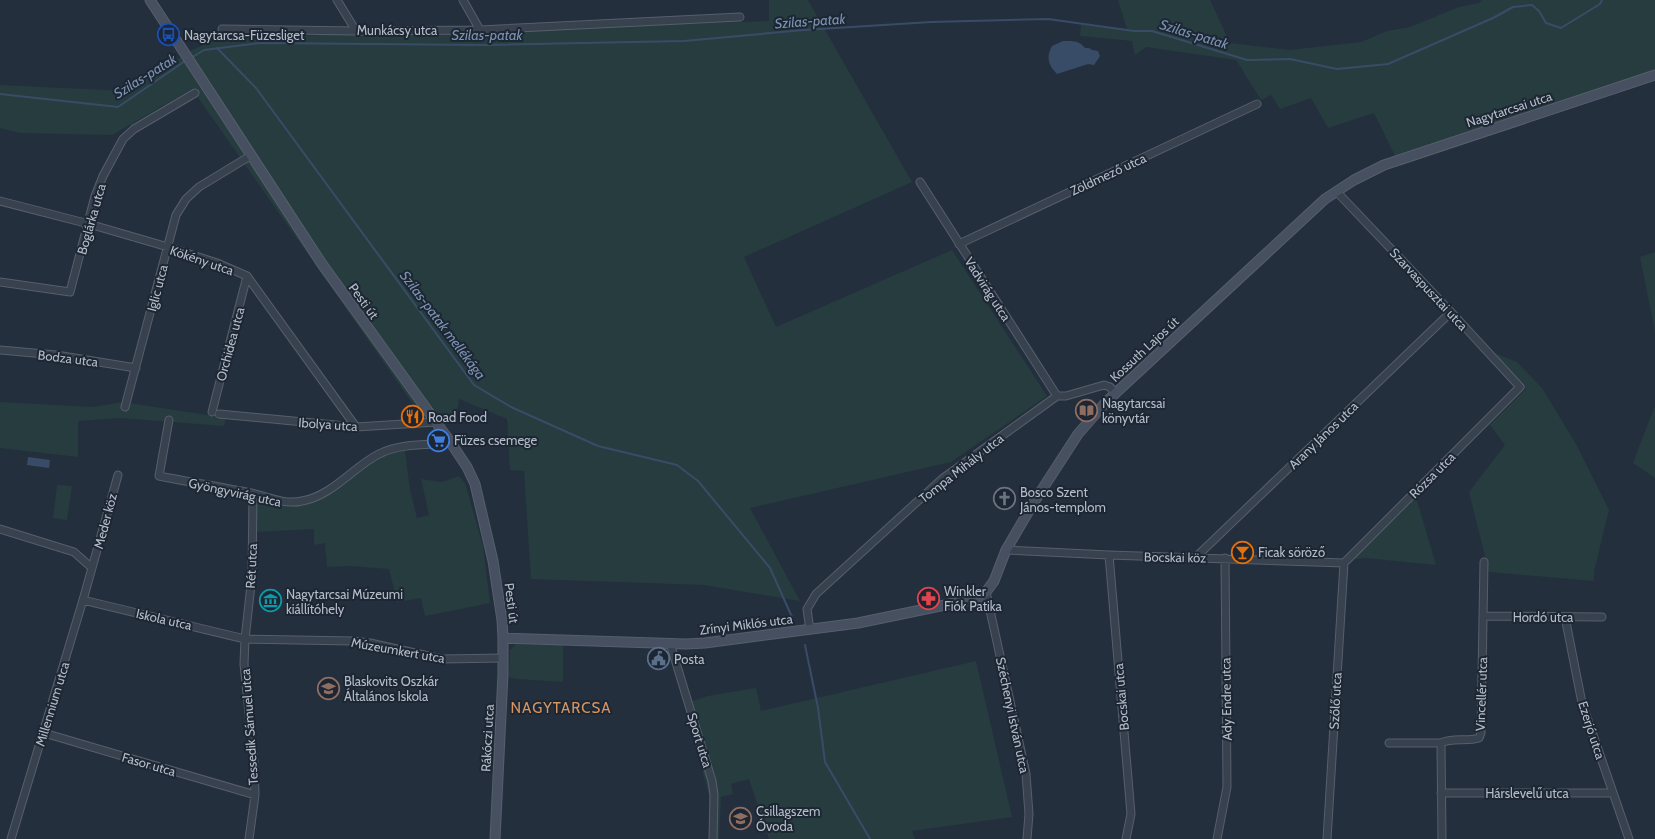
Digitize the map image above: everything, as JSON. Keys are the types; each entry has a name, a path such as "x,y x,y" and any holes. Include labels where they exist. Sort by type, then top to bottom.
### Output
{"main road":[{"name":"Pesti út","path":"150,0 250,156 322,264 436,422 466,467 475,484 493,561 503,638"},
{"name":"Nagytarcsai utca","path":"1372,170 1655,75"},
{"name":"Kossuth Lajos út","path":"986,592 994,582 1006,550 1034,502 1078,434 1115,393 1336,191 1372,170"},
{"name":"Zrínyi Miklós utca","path":"503,638 704,643 858,623 979,598 986,592"},
{"name":"Rákóczi utca","path":"495,839 503,638"}],"street":[{"path":"337,0 356,31"},
{"path":"463,0 480,30"},
{"name":"Munkácsy utca","path":"222,29 356,31 480,30 740,17"},
{"name":"Boglárka utca","path":"0,282 70,292 89,224 95,196 103,176 123,139 134,129 195,93"},
{"name":"Zöldmező utca","path":"959,244 1257,104"},
{"name":"Iglic utca","path":"125,407 176,215 186,199 199,187 250,156"},
{"name":"Vadvirág utca","path":"920,182 1056,396"},
{"name":"Szarvaspusztai utca","path":"1336,191 1452,312 1520,388"},
{"name":"Kökény utca","path":"0,201 89,224 168,247 217,263 247,276 356,427"},
{"name":"Orchidea utca","path":"216,413 247,276"},
{"name":"Arany János utca","path":"1195,558 1452,312"},
{"name":"Bodza utca","path":"0,350 56,355 136,368"},
{"name":"Tompa Mihály utca","path":"808,630 807,609 816,594 942,479 1056,396 1066,396 1104,385 1110,387 1115,393"},
{"name":"Rózsa utca","path":"1344,563 1520,388"},
{"name":"Ibolya utca","path":"216,413 356,427 436,422"},
{"name":"Gyöngyvirág utca","path":"169,420 158,476 253,494 285,503 302,501 317,496 333,487 380,453 402,447 451,444"},
{"name":"Meder köz","path":"92,568 118,475"},
{"name":"Rét utca","path":"245,639 252,576 253,494"},
{"path":"0,529 74,552 92,568"},
{"name":"Bocskai köz","path":"1006,550 1344,563"},
{"name":"Bocskai utca","path":"1109,555 1131,814 1126,839"},
{"name":"Ady Endre utca","path":"1217,839 1227,787 1225,558"},
{"name":"Vincellér utca","path":"1389,743 1441,743 1446,740 1473,740 1479,738 1481,733 1484,562"},
{"name":"Szőlő utca","path":"1327,839 1344,563"},
{"name":"Millennium utca","path":"11,839 44,734 92,568"},
{"name":"Széchenyi István utca","path":"986,592 1026,774 1029,814 1027,839"},
{"name":"Iskola utca","path":"83,600 245,639"},
{"name":"Hordó utca","path":"1484,616 1602,617"},
{"name":"Ezerjó utca","path":"1565,617 1582,703 1629,839"},
{"name":"Múzeumkert utca","path":"245,639 353,641 370,643 442,659 503,658"},
{"name":"Tessedik Sámuel utca","path":"245,639 244,664 254,762 254,795 249,839"},
{"name":"Sport utca","path":"670,643 712,780 714,795 714,839"},
{"name":"Fasor utca","path":"44,734 254,795"},
{"path":"1441,743 1442,839"},
{"name":"Hárslevelű utca","path":"1441,793 1613,793"}],"green space":[{"path":"769,0 808,0 912,182 744,257 776,327 952,250 1047,396 951,462 750,508 800,601 704,585 531,579 524,471 510,470 507,419 459,399 455,423 429,427 192,89 112,135 20,133 0,128 0,85 127,91 192,50 213,41 227,38 769,21"},
{"path":"1118,0 1210,0 1230,43 1290,50 1361,42 1387,31 1410,27 1459,7 1479,3 1482,0 1655,0 1655,76 1482,135 1447,150 1400,166 1374,113 1328,128 1311,98 1280,109 1271,95 1261,100 1236,60 1146,47 1135,55 1132,41 1080,36 1081,24 1127,29"},
{"path":"1655,252 1655,331 1640,257"},
{"path":"1494,353 1517,362 1542,388 1576,444 1609,510 1594,571 1594,581 1489,572 1469,492 1505,445 1490,425 1526,389"},
{"path":"0,402 93,407 123,402 226,418 224,426 120,418 78,421 78,457 0,448"},
{"path":"1655,408 1655,478 1633,463"},
{"path":"405,450 410,490 417,518 429,515 421,479 442,482 459,476 465,483 483,546 490,603 425,616 421,598 397,602 389,569 350,566 327,567 325,543 314,545 314,529 255,532 255,506 259,504 284,505 311,500 381,454"},
{"path":"57,485 72,486 67,520 53,518"},
{"path":"1415,494 1436,565 1366,558 1346,560"},
{"path":"516,644 563,645 563,682 516,679 509,677 510,650"},
{"path":"976,661 1012,817 912,831 915,839 769,839 749,779 731,784 733,794 721,797 719,839 709,839 709,795 684,704 708,696 756,688 761,711"}],"water":[{"path":"1063,41 1078,42 1085,48 1098,51 1100,56 1094,65 1088,64 1057,74 1050,64 1049,54 1052,46"},
{"path":"28,457 50,460 49,468 27,465"}],"waterway":[{"name":"Szilas-patak","path":"191,58 204,50 260,43 484,45 684,41 804,30 931,22 1048,19 1134,31 1152,31 1247,60 1290,59 1337,69 1388,64 1493,18 1513,7 1532,5 1539,11 1546,23 1561,28 1600,4 1602,0"},
{"name":"Szilas-patak mellékága","path":"217,48 256,88 474,385 511,407 598,446 677,465 698,481 770,568 792,617"},
{"name":"Szilas-patak","path":"0,94 118,107 185,61"},
{"name":"Szilas-patak mellékága","path":"805,645 818,708 825,762 870,839"}],"place":[{"name":"Nagytarcsa-Füzesliget","path":"169,35"},
{"name":"Nagytarcsai könyvtár","path":"1086,410"},
{"name":"Road Food","path":"413,417"},
{"name":"Füzes csemege","path":"438,440"},
{"name":"Bosco Szent János-templom","path":"1005,499"},
{"name":"Ficak söröző","path":"1242,552"},
{"name":"Winkler Fiók Patika","path":"929,598"},
{"name":"Nagytarcsai Múzeumi kiállítóhely","path":"270,601"},
{"name":"Posta","path":"659,659"},
{"name":"Blaskovits Oszkár Általános Iskola","path":"329,688"},
{"name":"Csillagszem Óvoda","path":"741,818"}],"district":[{"name":"NAGYTARCSA","path":"561,708"}]}
